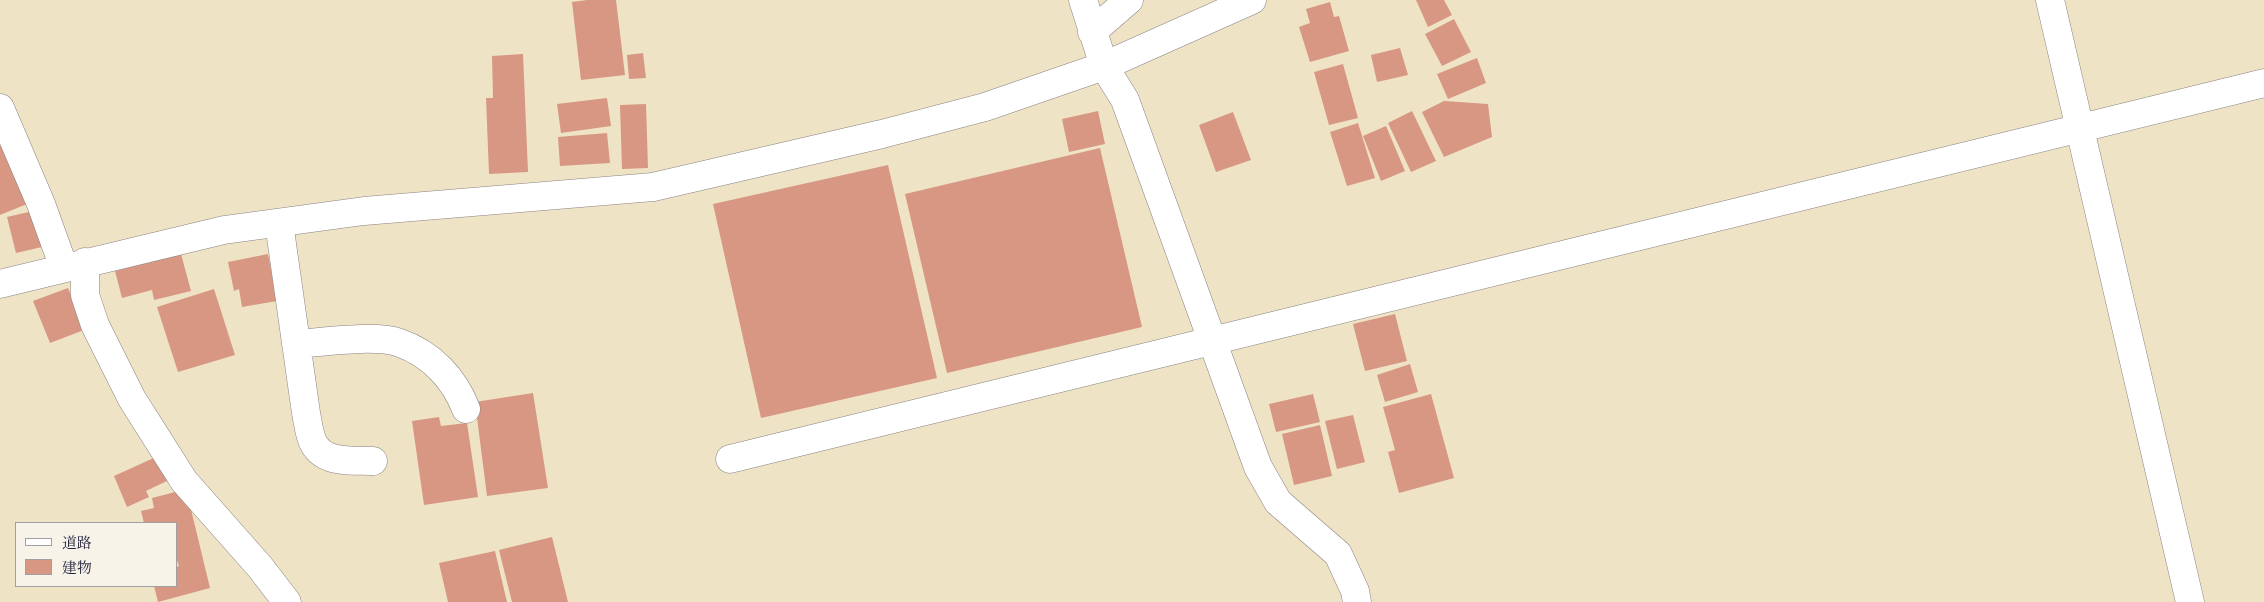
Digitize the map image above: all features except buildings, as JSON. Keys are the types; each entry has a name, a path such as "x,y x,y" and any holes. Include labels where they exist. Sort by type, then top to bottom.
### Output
{"street":[{"path":"1083,0 1104,66 1125,100 1258,467 1278,502 1338,554 1355,591 1357,602"},
{"path":"1092,32 1129,0"},
{"path":"0,284 224,230 364,211 653,187 882,134 985,107 1104,66 1252,0"},
{"path":"2050,0 2190,602"},
{"path":"730,459 1212,339 2264,83"},
{"path":"0,108 41,204 74,265 95,325 132,399 184,481 287,602"},
{"path":"279,223 306,413 313,444 324,456 339,460 373,461"},
{"path":"296,344 360,339 399,342 436,363 460,394 466,409"}]}
